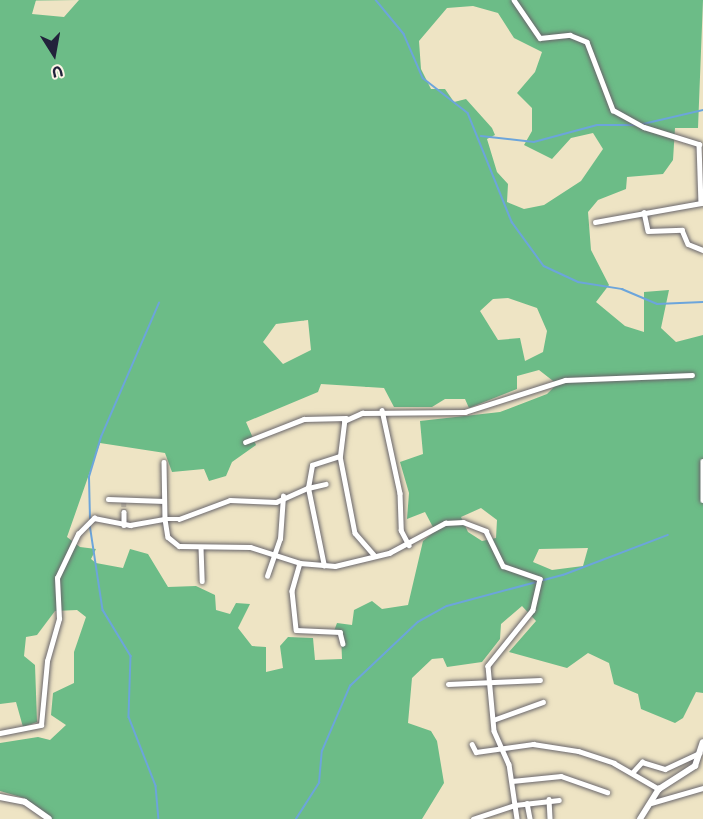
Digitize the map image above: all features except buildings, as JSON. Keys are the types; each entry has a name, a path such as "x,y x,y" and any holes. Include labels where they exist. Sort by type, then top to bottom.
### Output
{"street":[{"path":"514,0 540,38 570,35 587,42 605,100 644,127 699,144 702,203 595,222"},
{"path":"644,212 648,231 682,230 688,244 703,250"},
{"path":"245,442 304,419 346,418 382,411 465,412 565,380 692,375"},
{"path":"382,411 400,493 401,530 409,545"},
{"path":"346,418 340,456 356,533 375,556"},
{"path":"324,566 308,488 312,465 340,456"},
{"path":"703,461 703,500"},
{"path":"165,462 165,519 173,542 201,547 236,545 300,563 324,566 375,556 409,545 445,523 463,522 486,531 503,566 541,582 528,618 491,659 493,720 512,781 518,819"},
{"path":"0,733 41,724 47,661 59,619 57,578 85,523 94,518 124,525 184,518 230,500 273,502 284,496 326,484"},
{"path":"267,576 274,554 284,496"},
{"path":"108,498 124,501 164,501"},
{"path":"124,512 124,525"},
{"path":"201,547 202,581"},
{"path":"300,563 292,591 296,630 340,632 343,644"},
{"path":"448,684 540,680"},
{"path":"493,720 543,702"},
{"path":"640,819 659,789 691,771 703,742"},
{"path":"472,744 474,752 533,744 578,751 632,773 659,789"},
{"path":"632,773 640,763 666,769 701,751"},
{"path":"512,781 561,776 607,792"},
{"path":"649,803 703,788"},
{"path":"0,796 25,802 49,819"},
{"path":"473,819 515,805 549,799 559,800"},
{"path":"549,799 550,819"},
{"path":"527,803 530,819"}],"green space":[{"path":"0,0 36,0 32,14 64,17 79,0 703,0 698,128 675,128 673,160 663,174 627,177 626,189 598,200 588,212 591,250 609,285 596,302 625,326 644,332 644,292 669,290 661,328 676,342 703,335 703,693 696,692 683,718 675,723 641,709 638,694 614,684 609,663 588,653 567,668 509,652 536,621 522,606 501,624 500,639 482,662 447,667 443,658 432,659 412,678 408,723 431,731 437,741 444,783 422,819 51,819 24,798 0,791 0,743 38,737 50,740 66,725 51,715 53,693 74,683 74,652 86,617 77,610 55,611 37,635 26,637 24,656 35,665 37,722 23,727 16,702 0,704","holes":["473,6 498,13 514,38 542,52 535,72 517,93 532,108 532,131 524,145 552,159 571,138 593,133 603,149 581,181 544,205 524,209 507,202 508,184 497,172 487,139 495,135 492,128 466,99 454,102 445,89 431,89 421,69 419,41 447,8","508,298 537,308 547,331 543,352 525,361 520,338 498,340 480,311 493,299","308,320 311,350 283,364 263,342 276,324","539,370 557,384 547,394 500,412 420,421 423,454 400,462 409,493 407,519 425,512 435,531 423,541 408,605 382,609 372,601 354,610 352,625 337,623 334,631 341,633 342,659 315,660 313,638 288,637 280,646 283,668 266,672 266,647 252,646 238,628 250,604 236,603 230,614 216,610 215,595 196,586 168,587 148,554 130,549 123,568 96,563 91,559 96,549 80,547 67,537 100,443 165,453 172,472 204,469 209,481 226,476 232,462 256,445 246,422 318,392 321,384 384,388 394,407 432,407 445,399 465,399 469,408 517,389 517,376","481,508 497,520 496,538 482,541 468,532 461,517","588,548 583,566 552,570 533,562 539,549"]}],"waterway":[{"path":"376,0 404,34 423,78 468,113 512,222 544,266 578,282 622,289 657,304 703,302"},
{"path":"643,124 703,110"},
{"path":"481,136 534,142 597,125 635,125"},
{"path":"90,519 89,477 101,437 159,303"},
{"path":"90,524 103,610 131,656 129,717 156,786 159,819"},
{"path":"296,819 319,783 322,751 350,686 418,622 447,606 563,575 668,535"}],"tunnel":[{"path":"124,502 124,512"}]}
